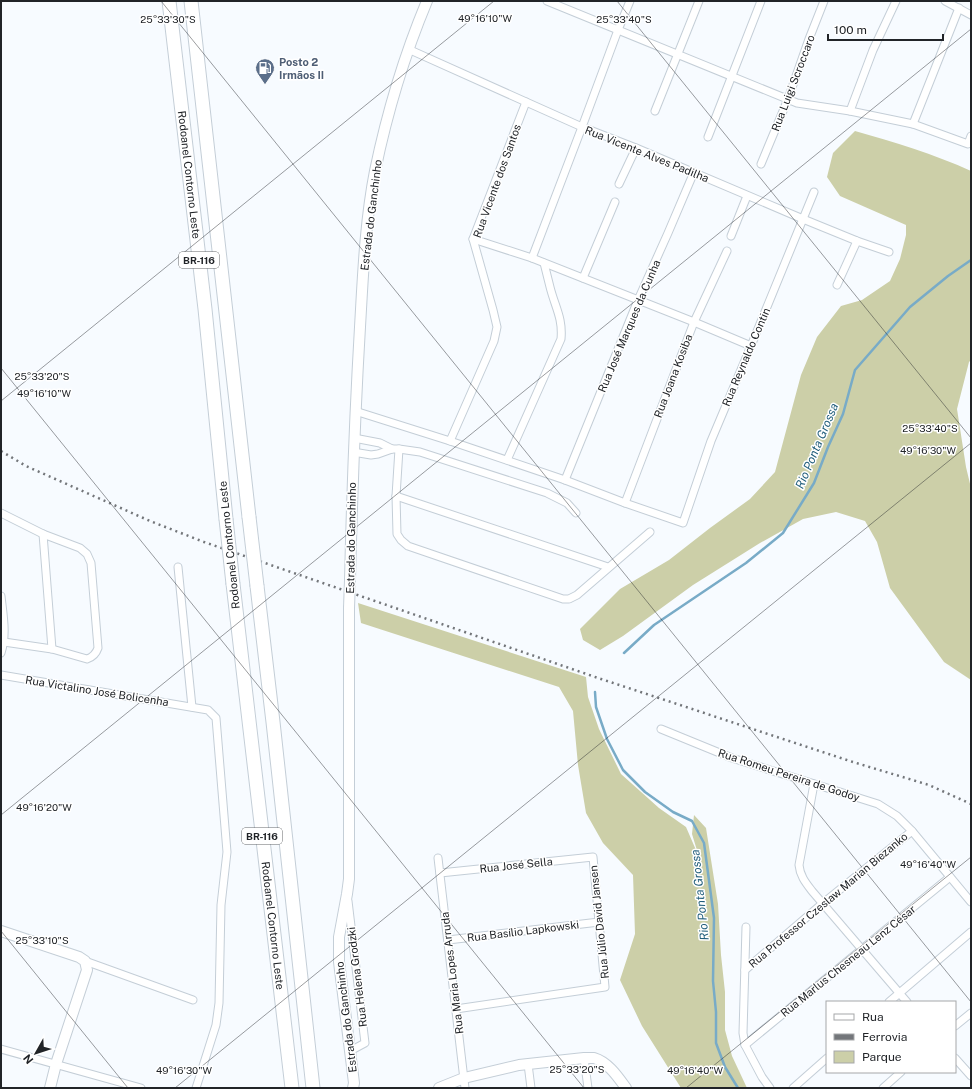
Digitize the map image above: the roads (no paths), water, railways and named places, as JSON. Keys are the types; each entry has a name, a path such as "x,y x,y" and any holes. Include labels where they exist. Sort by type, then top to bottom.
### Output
{"highway":[{"name":"Rodoanel Contorno Leste","path":"169,1 205,310 233,584 292,1088"},
{"name":"Rodoanel Contorno Leste","path":"191,1 314,1088"}],"street":[{"name":"Estrada do Ganchinho","path":"355,1086 339,962 340,932 347,894 349,872 349,608 353,452 364,263 371,195 382,142 392,101 408,49 427,1"},
{"path":"547,1 565,4 618,30 797,103 850,111 913,124 968,144 971,136"},
{"path":"532,258 630,1"},
{"path":"655,111 699,1"},
{"path":"708,137 761,1"},
{"name":"Rua Luigi Scroccaro","path":"761,164 788,99 824,1"},
{"path":"850,111 873,50 896,1"},
{"path":"945,1 971,15"},
{"path":"913,124 959,8"},
{"name":"Rua Vicente Alves Padilha","path":"408,49 582,127 694,172 747,196 857,241 889,252"},
{"name":"Rua Vicente dos Santos","path":"450,441 494,341 497,327 494,310 473,239 526,102"},
{"path":"619,184 636,148"},
{"name":"Rua José Marques da Cunha","path":"565,480 638,300 694,172"},
{"name":"Rua Reynaldo Contin","path":"625,503 683,523 710,442 814,192"},
{"path":"731,236 747,196"},
{"path":"583,278 615,202"},
{"path":"473,239 532,258 751,346"},
{"path":"837,285 857,241"},
{"name":"Rua Joana Kosiba","path":"625,503 694,322 727,251"},
{"path":"507,460 561,339 562,329 560,319 544,263"},
{"path":"355,411 507,460 625,503"},
{"path":"354,438 380,443 395,449 420,452 547,493 567,503 576,513"},
{"path":"378,454 377,446 380,443"},
{"path":"353,452 371,455 395,449"},
{"path":"395,449 397,534 401,540 408,546 562,599 569,599 576,595 650,532"},
{"path":"396,496 608,567"},
{"path":"1,513 43,534 80,548 87,554 91,563 98,648 96,653 87,659 52,650 4,642"},
{"path":"43,534 52,650"},
{"path":"178,567 192,707"},
{"path":"1,596 4,642 1,653"},
{"name":"Rua Victalino José Bolicenha","path":"1,675 208,710 216,718 227,852 220,905 219,1003 216,1025 196,1088"},
{"name":"Rua Romeu Pereira de Godoy","path":"661,729 732,758 878,804 897,816 912,830 971,902"},
{"path":"814,784 799,865 801,876 822,904 906,1001"},
{"name":"Rua Professor Czeslaw Marian Biezanko","path":"745,970 912,830"},
{"name":"Rua José Sella","path":"440,873 593,857"},
{"name":"Rua Júlio David Jansen","path":"456,1009 605,987 593,857"},
{"name":"Rua Maria Lopes Arruda","path":"438,858 465,1083"},
{"name":"Rua Marlus Chesneau Lenz César","path":"745,1045 950,877"},
{"name":"Rua Helena Grodzki","path":"347,894 365,1043 350,1051"},
{"name":"Rua Basílio Lapkowski","path":"448,940 600,922"},
{"path":"746,927 743,1033 745,1045 762,1077 770,1088"},
{"path":"1,931 193,1000"},
{"path":"890,1001 971,932"},
{"path":"50,1088 56,1064 87,970 82,959"},
{"path":"956,1025 971,1013"},
{"path":"1,1048 141,1088"},
{"path":"439,1088 465,1083 519,1065 584,1058 593,1058 602,1061 612,1070 626,1088"},
{"path":"584,1058 588,1088"},
{"path":"793,1088 826,1059"},
{"path":"956,1059 971,1076"},
{"path":"528,1064 531,1088"},
{"path":"883,1088 900,1073"}],"waterway":[{"name":"Rio Ponta Grossa","path":"624,653 654,625 746,563 783,533 814,483 843,414 855,370 910,307 948,276 971,260"},
{"name":"Rio Ponta Grossa","path":"595,692 596,707 607,739 623,770 645,792 673,812 692,821 704,843 714,918 713,981 716,1012 716,1043 725,1067 738,1088"}],"railway":[{"path":"1,451 26,466 150,521 204,542 601,679 853,762 929,785 971,804"}],"place":[{"name":"Posto 2 Irmãos II","path":"265,85"}]}
